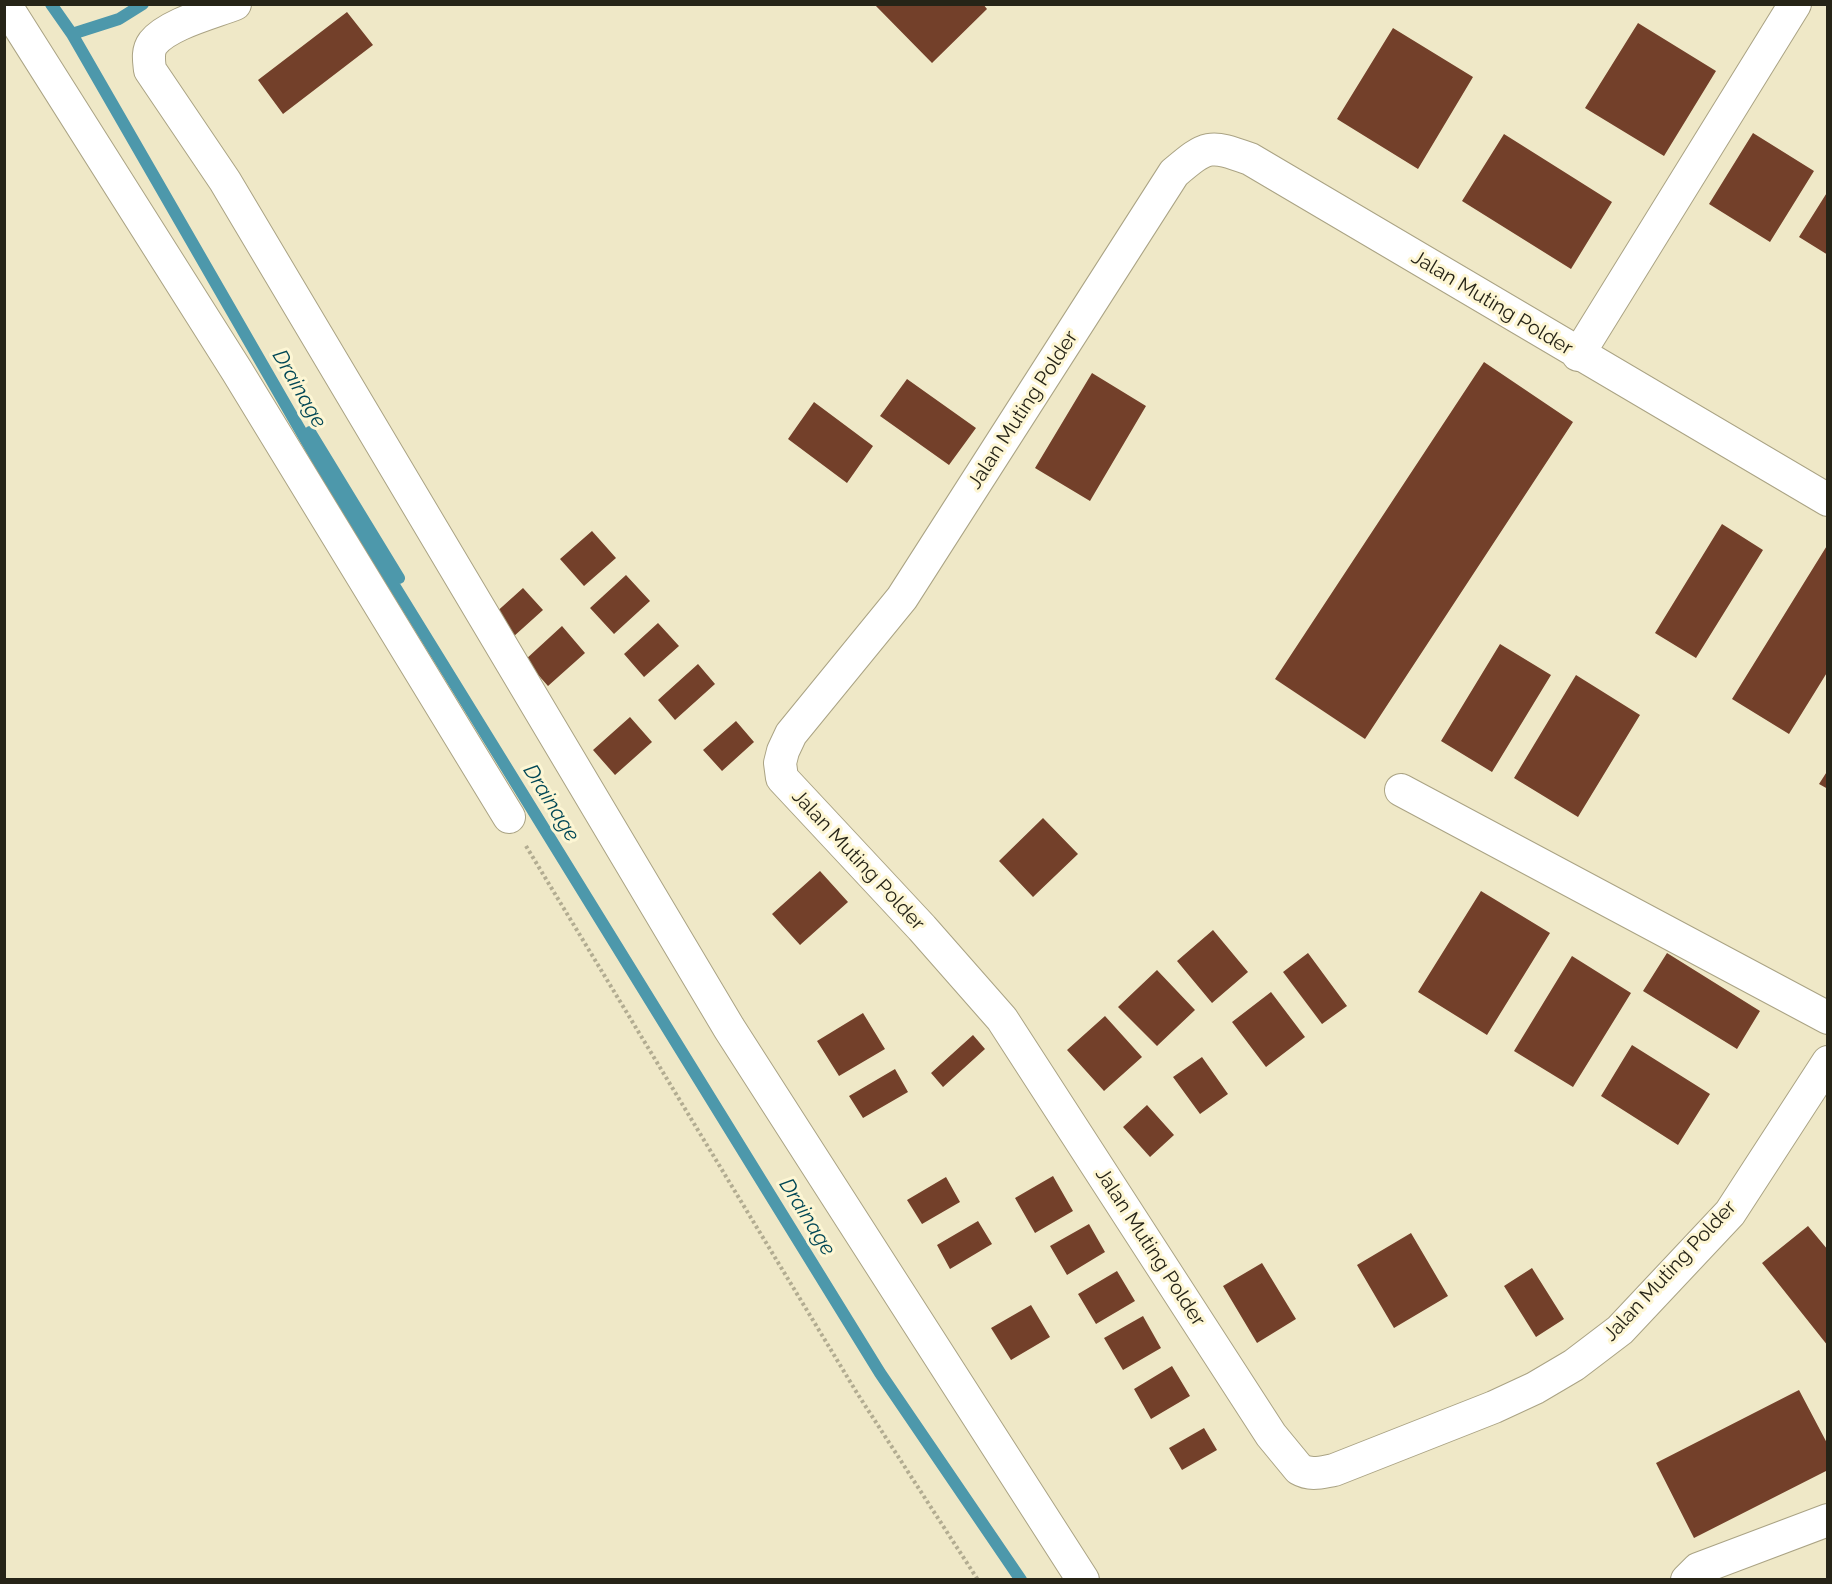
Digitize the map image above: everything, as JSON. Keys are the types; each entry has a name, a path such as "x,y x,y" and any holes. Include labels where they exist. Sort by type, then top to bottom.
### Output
{"street":[{"path":"5,4 237,371 509,817"},
{"path":"235,4 185,21 152,43 148,57 150,70 225,181 729,1028 1083,1580"},
{"path":"1578,355 1795,4"},
{"name":"Jalan Muting Polder","path":"1827,500 1578,355 1250,159 1219,148 1198,153 1174,173 902,598 791,734 780,763 782,778 922,928 1002,1019 1271,1435 1299,1469 1305,1473 1313,1474 1334,1470 1494,1407 1535,1388 1574,1365 1620,1330 1730,1213 1827,1062"},
{"path":"1401,790 1827,1018"},
{"path":"1687,1580 1698,1569 1827,1520"}],"path":[{"path":"509,817 857,1393 978,1580"}],"building":[{"path":"874,4 983,4 987,9 932,63"},
{"path":"347,12 373,45 283,114 258,80"},
{"path":"1638,23 1716,71 1664,156 1585,108"},
{"path":"1393,28 1473,77 1418,169 1337,119"},
{"path":"1753,133 1814,171 1770,242 1709,204"},
{"path":"1504,134 1612,202 1571,269 1462,201"},
{"path":"1828,191 1828,255 1799,237"},
{"path":"1484,362 1573,422 1365,739 1275,679"},
{"path":"1092,373 1146,406 1090,501 1035,468"},
{"path":"907,379 976,428 949,465 880,416"},
{"path":"814,402 873,446 847,483 788,439"},
{"path":"1722,524 1763,550 1696,658 1655,633"},
{"path":"592,531 616,558 584,586 560,559"},
{"path":"1828,544 1828,671 1789,734 1732,699"},
{"path":"626,575 650,601 614,634 590,608"},
{"path":"523,588 543,610 513,637 493,615"},
{"path":"658,623 679,646 644,677 624,654"},
{"path":"562,626 585,653 548,686 525,660"},
{"path":"1500,644 1551,675 1492,772 1441,741"},
{"path":"698,664 715,684 675,720 658,700"},
{"path":"1576,675 1640,715 1578,817 1514,778"},
{"path":"630,717 652,742 615,775 593,750"},
{"path":"736,721 754,742 722,771 703,750"},
{"path":"1828,770 1828,789 1819,784"},
{"path":"1043,818 1078,854 1033,897 999,861"},
{"path":"820,871 848,902 800,945 772,914"},
{"path":"1481,891 1550,933 1487,1035 1418,992"},
{"path":"1213,930 1248,972 1212,1003 1177,961"},
{"path":"1308,953 1347,1006 1322,1024 1283,972"},
{"path":"1667,953 1760,1011 1737,1049 1643,991"},
{"path":"1572,956 1631,993 1573,1087 1514,1051"},
{"path":"1157,970 1195,1010 1157,1046 1118,1007"},
{"path":"1271,992 1305,1037 1266,1067 1232,1022"},
{"path":"863,1013 885,1049 839,1076 817,1041"},
{"path":"1105,1016 1142,1057 1104,1091 1067,1050"},
{"path":"973,1035 985,1049 943,1087 931,1073"},
{"path":"1632,1045 1710,1094 1678,1145 1601,1096"},
{"path":"1202,1057 1228,1094 1200,1114 1173,1077"},
{"path":"895,1069 908,1092 863,1118 849,1096"},
{"path":"1147,1105 1174,1135 1150,1157 1123,1127"},
{"path":"1053,1176 1073,1211 1035,1233 1015,1198"},
{"path":"946,1177 960,1202 922,1224 907,1200"},
{"path":"978,1221 992,1244 950,1269 937,1245"},
{"path":"1089,1224 1105,1252 1067,1275 1050,1246"},
{"path":"1808,1226 1828,1250 1828,1346 1762,1263"},
{"path":"1411,1233 1448,1296 1394,1328 1357,1265"},
{"path":"1262,1263 1296,1319 1257,1343 1223,1286"},
{"path":"1532,1268 1564,1319 1536,1337 1504,1286"},
{"path":"1117,1271 1135,1301 1096,1324 1078,1294"},
{"path":"1031,1305 1050,1337 1011,1360 991,1328"},
{"path":"1143,1316 1161,1348 1123,1370 1104,1338"},
{"path":"1172,1366 1190,1396 1151,1419 1134,1389"},
{"path":"1799,1390 1828,1445 1828,1470 1694,1538 1656,1463"},
{"path":"1204,1428 1217,1450 1182,1470 1169,1448"}],"waterway":[{"name":"Drainage","path":"51,4 72,34 329,480 880,1373 1021,1580"},
{"name":"Drainage","path":"72,34 119,19 143,4"},
{"path":"310,432 399,578"}]}
